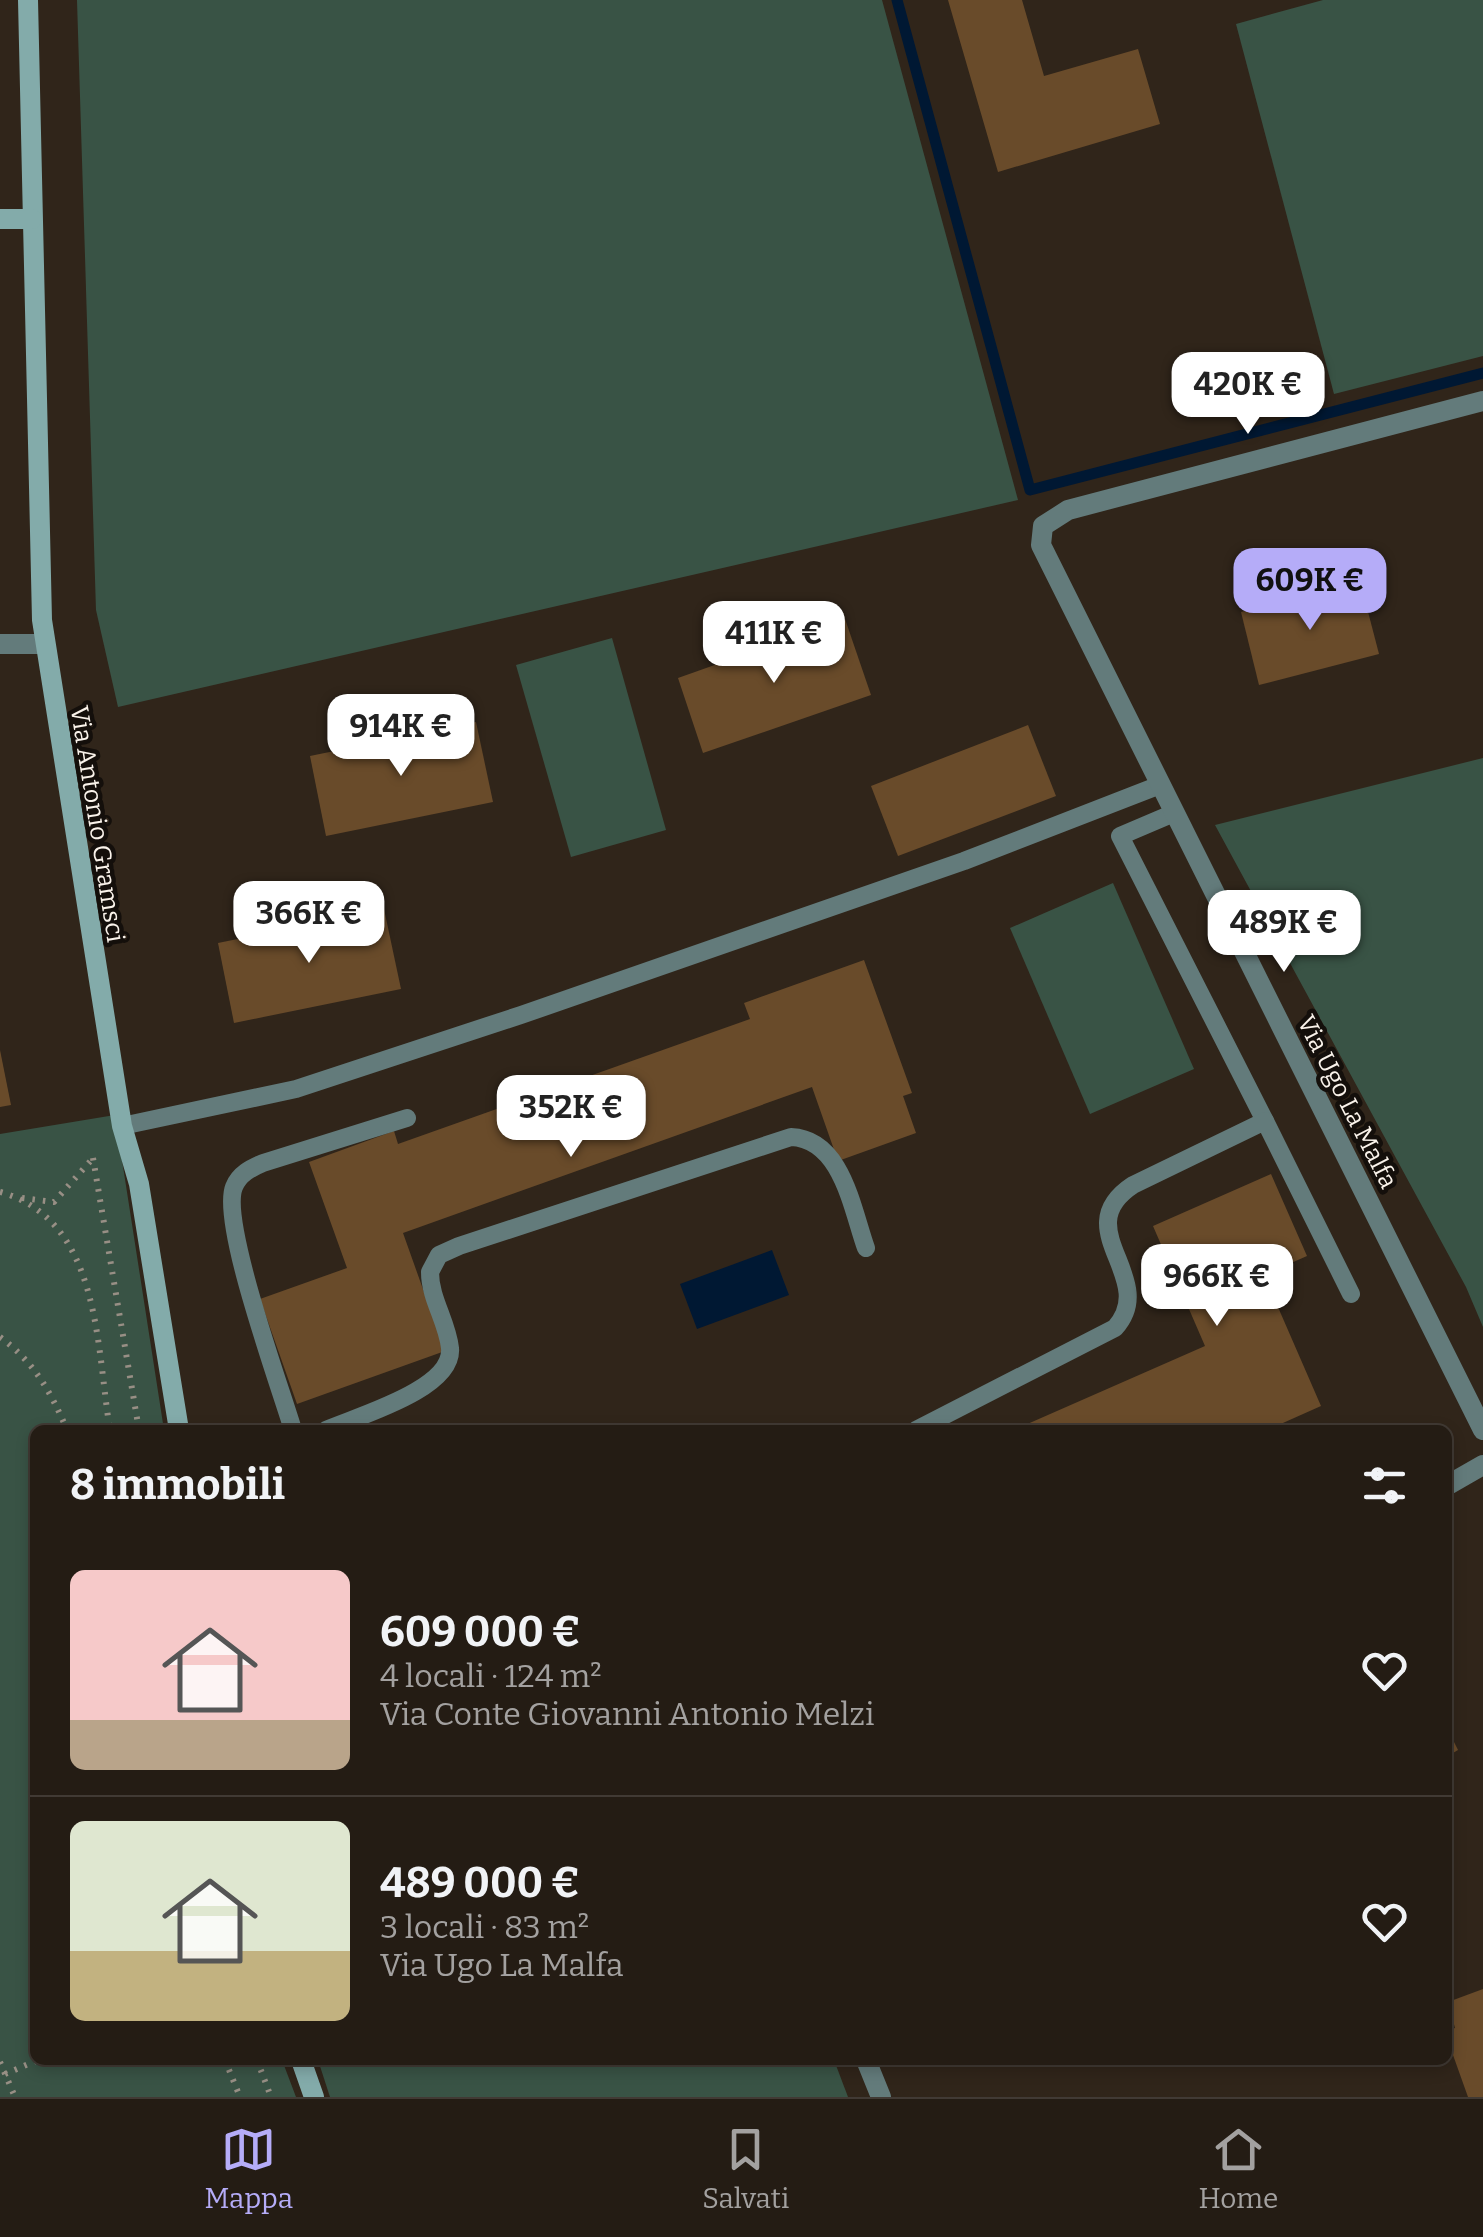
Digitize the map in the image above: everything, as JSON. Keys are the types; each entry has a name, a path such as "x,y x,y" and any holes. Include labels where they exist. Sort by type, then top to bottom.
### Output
{"street":[{"name":"Via Antonio Gramsci","path":"28,0 44,644 122,1126 140,1184 179,1425"},
{"path":"0,219 32,220"},
{"name":"Via Ugo La Malfa","path":"1483,401 1068,510 1043,526 1044,556 1483,1430"},
{"path":"0,644 44,644"},
{"path":"1452,1483 1483,1466"},
{"path":"303,2065 314,2097"},
{"path":"868,2065 880,2097"}],"lane":[{"path":"122,1126 296,1089 464,1034 964,861 1160,785"},
{"path":"1174,812 1120,836 1351,1294"},
{"path":"291,1425 238,1247 231,1208 234,1185 245,1172 264,1163 408,1118"},
{"path":"926,1425 1115,1328 1129,1299 1108,1235 1109,1210 1115,1199 1133,1185 1265,1121"},
{"path":"337,1425 428,1385 443,1373 450,1346 433,1296 430,1272 439,1255 458,1246 791,1138 813,1141 830,1156 866,1248"}],"path":[{"path":"0,1192 54,1202 122,1126"},
{"path":"93,1158 138,1425"},
{"path":"22,1198 42,1213 79,1259 94,1313 109,1425"},
{"path":"0,1337 26,1359 51,1391 65,1425"},
{"path":"0,2062 15,2097"},
{"path":"5,2074 30,2063"},
{"path":"226,2065 240,2097"},
{"path":"259,2065 270,2097"}],"green space":[{"path":"77,0 882,0 1018,500 118,707 96,610"},
{"path":"1323,0 1483,0 1483,356 1334,394 1236,24"},
{"path":"612,638 666,830 571,857 516,665"},
{"path":"1483,758 1483,1327 1466,1287 1215,825"},
{"path":"1113,883 1194,1069 1090,1114 1010,928"},
{"path":"115,1115 163,1425 30,1425 30,2065 284,2065 296,2097 0,2097 0,1134"},
{"path":"320,2065 836,2065 848,2097 330,2097"}],"water":[{"path":"772,1250 789,1295 697,1329 680,1284"}],"building":[{"path":"948,0 1022,0 1044,76 1138,49 1160,124 998,172"},
{"path":"1360,581 1379,654 1259,685 1241,612"},
{"path":"845,619 871,695 703,753 678,678"},
{"path":"476,722 493,802 326,836 310,756"},
{"path":"1028,725 1056,796 898,856 871,786"},
{"path":"384,909 401,989 234,1023 218,943"},
{"path":"864,960 912,1093 903,1096 916,1133 838,1161 812,1087 403,1233 445,1351 297,1404 260,1299 347,1268 309,1162 394,1131 398,1144 750,1019 744,1003"},
{"path":"0,1050 11,1105 0,1107"},
{"path":"1271,1174 1307,1256 1264,1275 1321,1406 1278,1425 1025,1425 1205,1346 1153,1226"},
{"path":"1483,1989 1483,2097 1468,2097 1452,2052 1452,2001"}],"waterway":[{"path":"897,0 1030,490 1483,373"}]}
